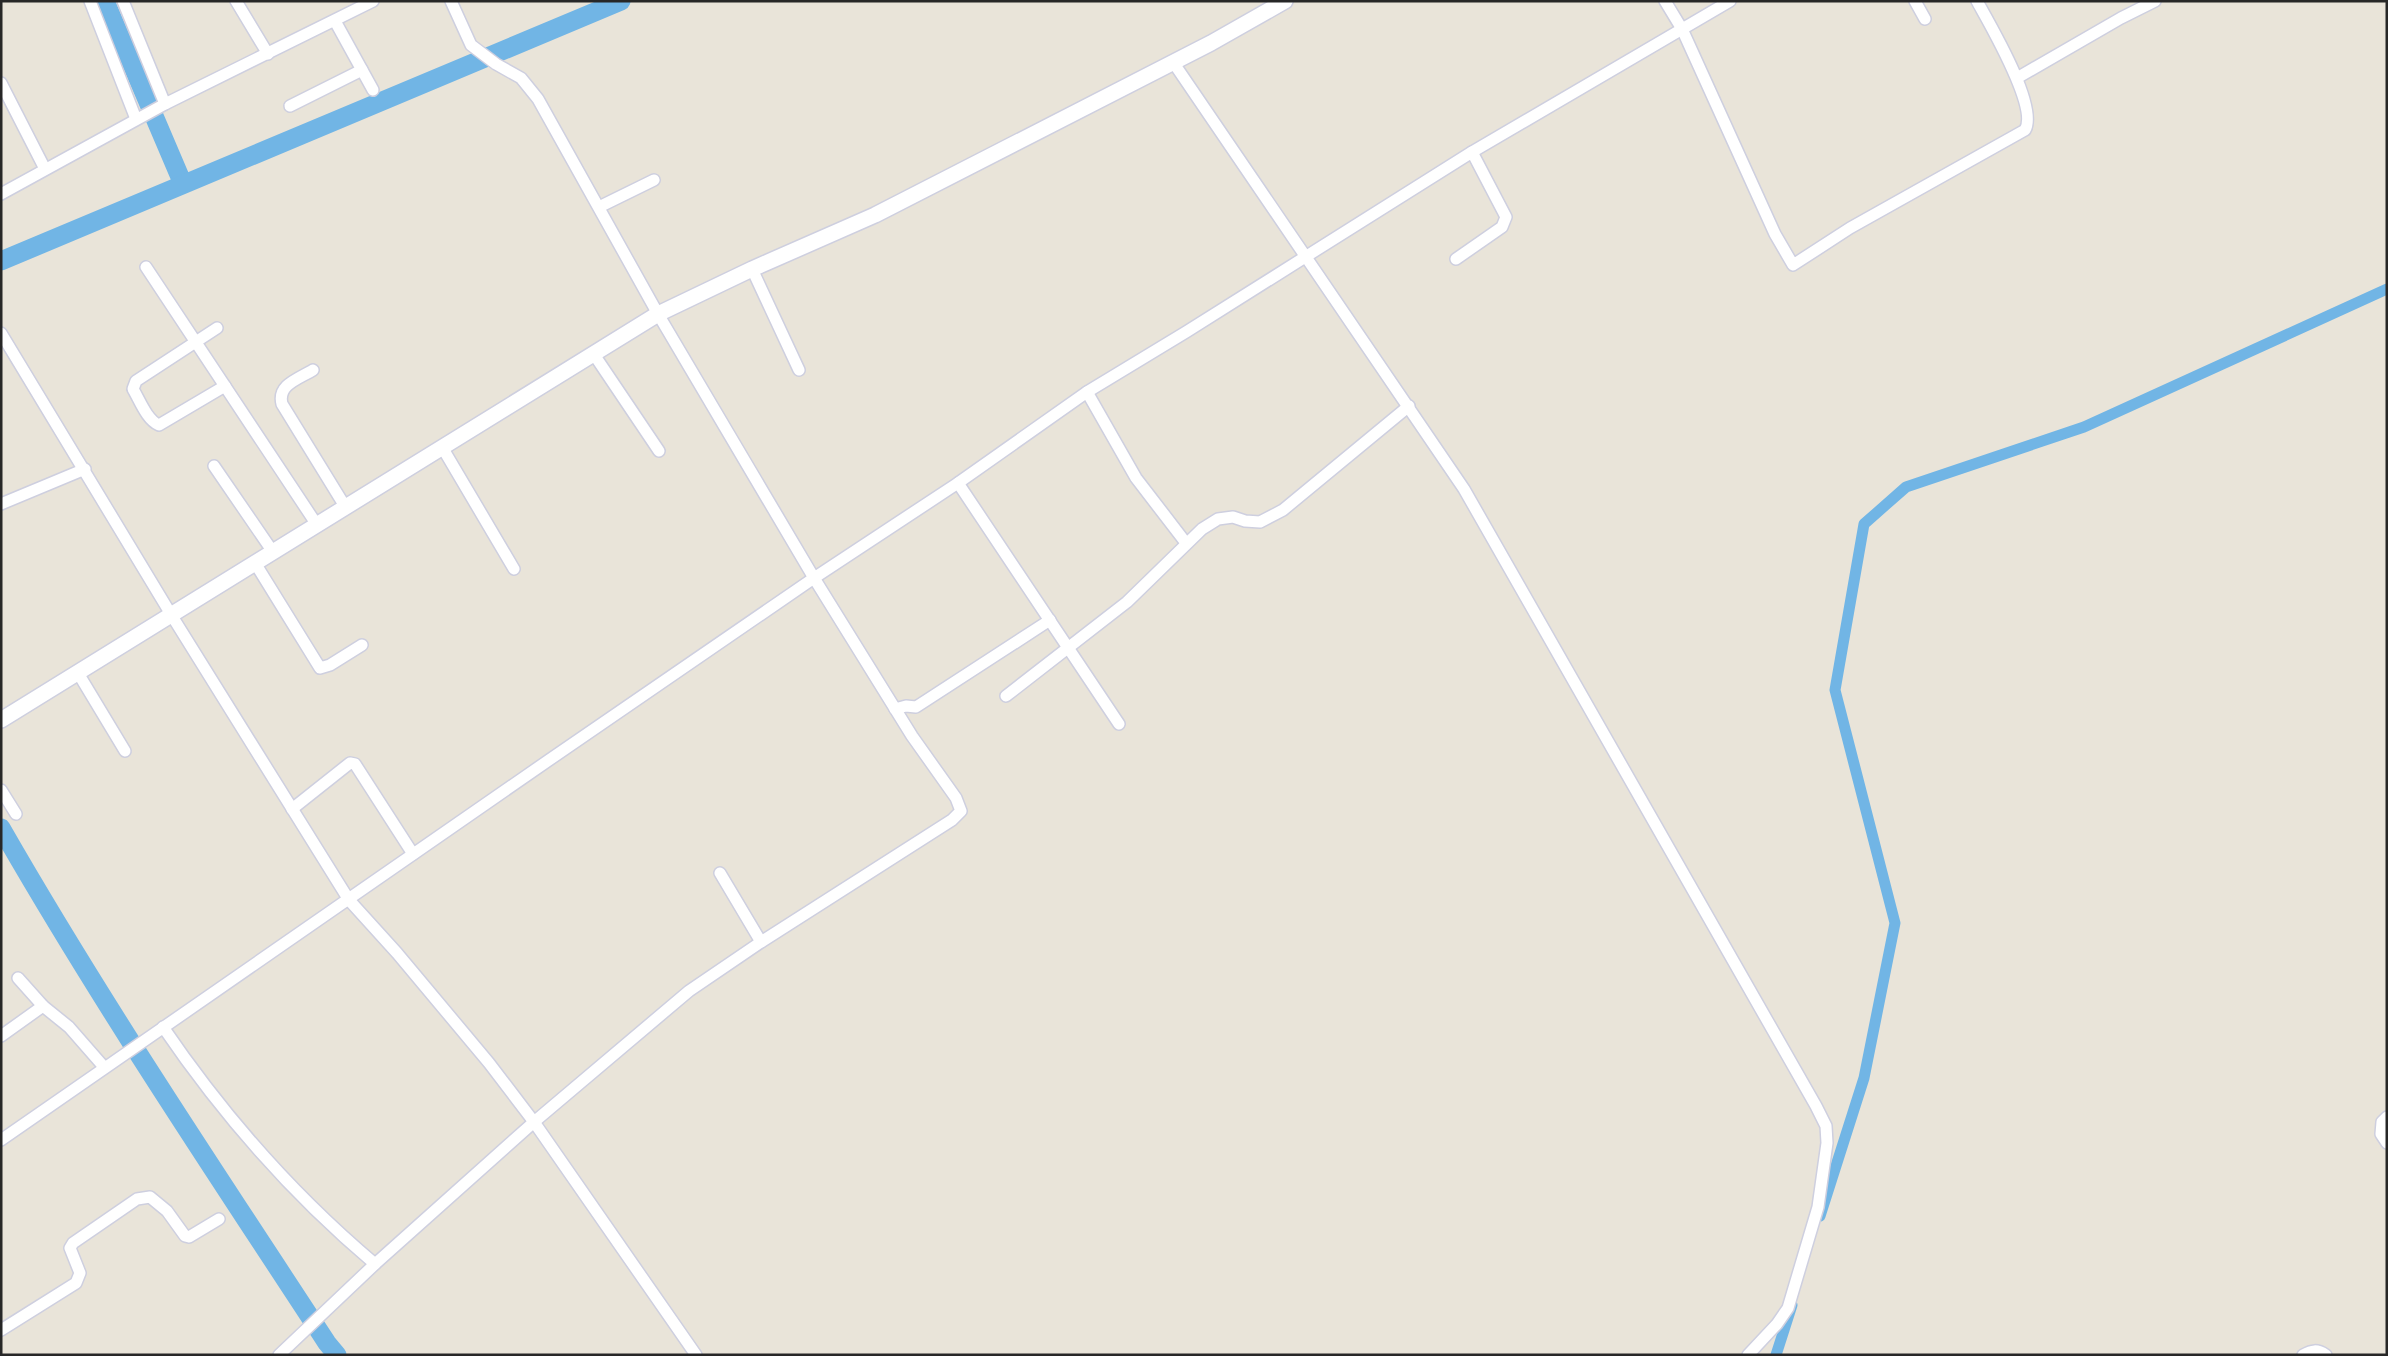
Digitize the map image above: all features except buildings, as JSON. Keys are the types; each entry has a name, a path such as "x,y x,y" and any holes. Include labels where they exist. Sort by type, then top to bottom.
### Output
{"street":[{"path":"90,1 137,119"},
{"path":"123,1 161,106"},
{"path":"236,1 268,54"},
{"path":"1,194 161,106 373,1"},
{"path":"279,1355 375,1264 534,1122 689,991 761,942 952,820 961,811 956,798 935,771 814,578 658,314 538,99 521,78 481,54 467,40 451,1"},
{"path":"1,720 658,314 752,269 875,215 1173,62 1285,1"},
{"path":"1665,1 1682,29 1775,234 1793,265 1850,228 2022,133 2028,126 2017,78 1977,1"},
{"path":"1,1140 814,578 958,483 1088,392 1472,152 1730,1"},
{"path":"1915,1 1926,19"},
{"path":"2017,78 2154,1"},
{"path":"335,21 373,90"},
{"path":"1173,62 1464,489 1519,582 1826,1126 1827,1143 1818,1207 1788,1308 1777,1324 1748,1355"},
{"path":"290,106 362,70"},
{"path":"1,84 45,169"},
{"path":"1456,259 1502,227 1506,217 1472,152"},
{"path":"599,207 654,180"},
{"path":"146,267 318,525"},
{"path":"752,269 799,370"},
{"path":"217,328 136,381 133,389 145,410 155,423 159,425 225,386"},
{"path":"1,333 85,469 172,616 349,900 397,952 489,1063 534,1122 696,1355"},
{"path":"593,353 659,451"},
{"path":"312,370 284,387 280,392 282,404 346,508"},
{"path":"1088,392 1136,478 1186,542"},
{"path":"1006,696 1068,646 1128,602 1186,542 1202,529 1218,519 1233,517 1245,521 1260,522 1283,510 1409,406"},
{"path":"442,447 514,569"},
{"path":"214,466 273,552"},
{"path":"1,504 85,469"},
{"path":"958,483 1118,724"},
{"path":"255,563 320,668 362,645"},
{"path":"895,709 906,706 916,707 1050,620"},
{"path":"78,673 125,751"},
{"path":"292,809 350,764 355,764 413,854"},
{"path":"1,790 16,814"},
{"path":"720,874 761,942"},
{"path":"18,978 43,1006 69,1027 104,1067"},
{"path":"1,1036 43,1006"},
{"path":"163,1027 196,1075 247,1138 295,1191 375,1264"},
{"path":"2387,1117 2382,1122 2381,1134 2387,1142"},
{"path":"1,1330 76,1283 80,1273 70,1248 73,1243 137,1199 150,1197 167,1211 185,1236 188,1237 219,1219"},
{"path":"2303,1355 2318,1350 2326,1355"}],"waterway":[{"path":"105,1 183,184"},
{"path":"1,261 621,1"},
{"path":"1820,1216 1864,1078 1895,923 1835,690 1864,524 1906,487 2084,427 2387,289"},
{"path":"1,828 39,894 119,1023 327,1343 337,1355"},
{"path":"1776,1355 1792,1305"}]}
